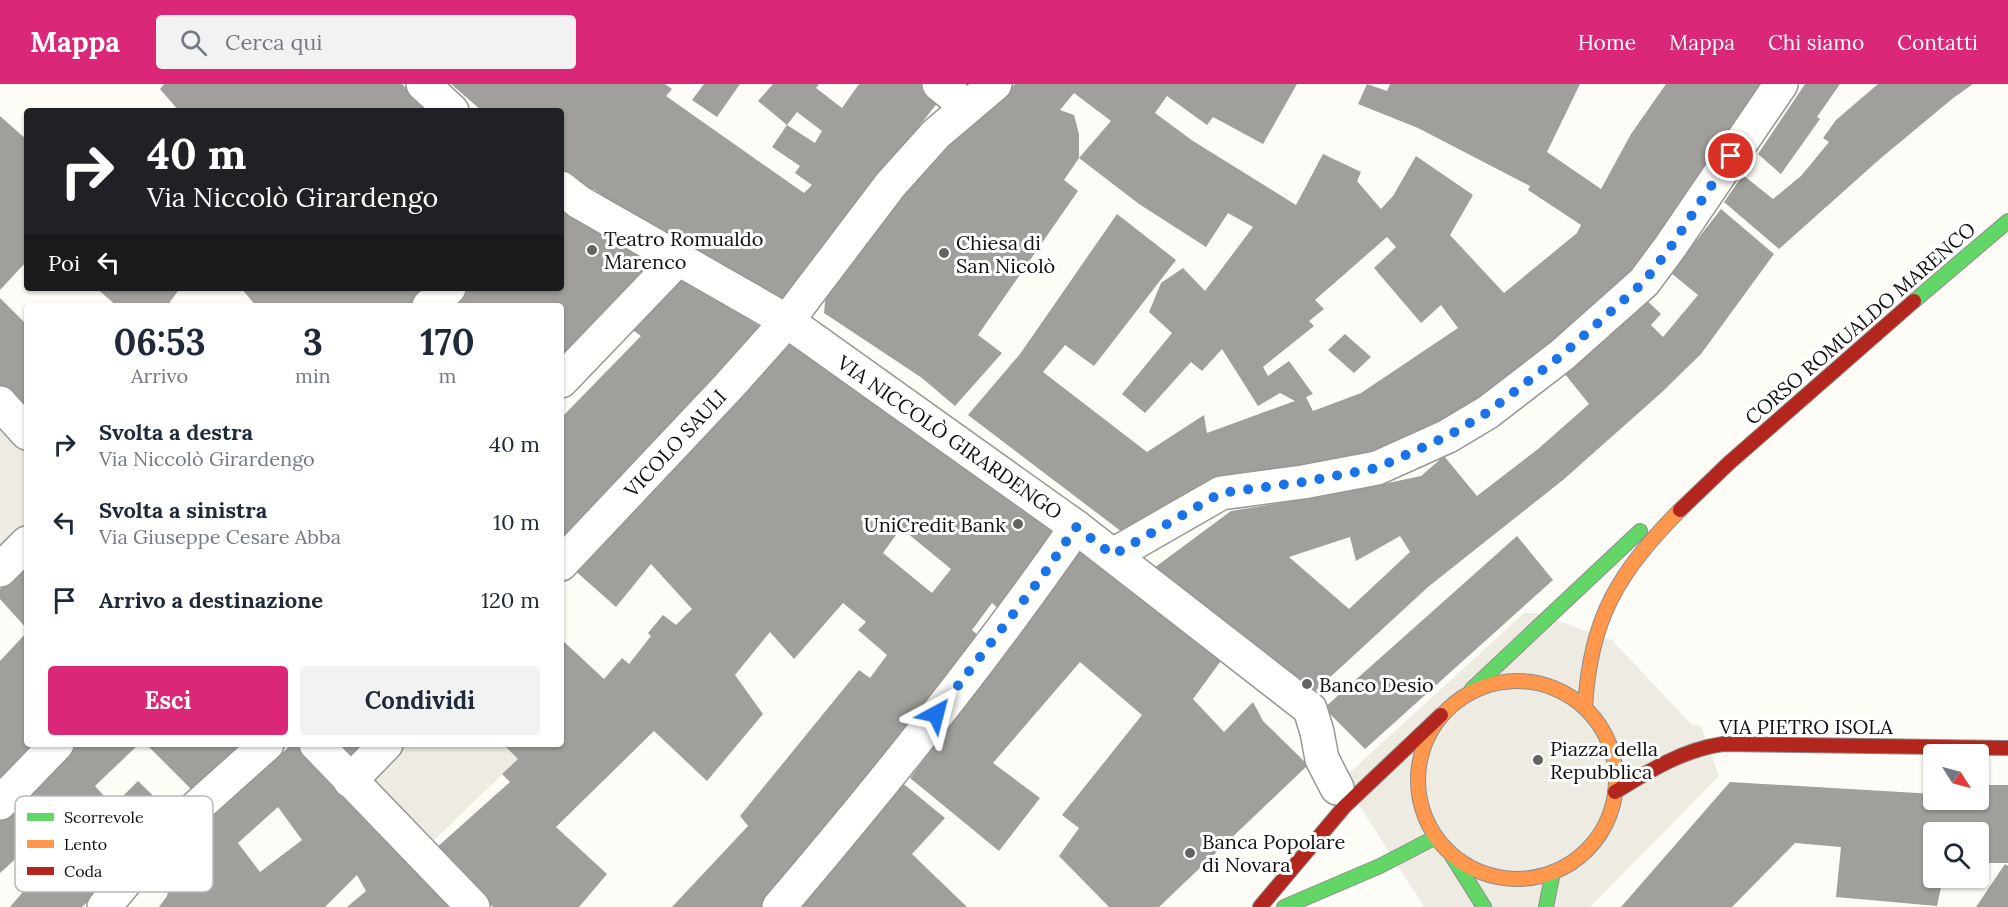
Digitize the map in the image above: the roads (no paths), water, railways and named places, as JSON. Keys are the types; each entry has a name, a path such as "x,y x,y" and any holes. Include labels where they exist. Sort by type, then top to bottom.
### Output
{"main road":[{"name":"CORSO ROMUALDO MARENCO","path":"1585,708 1587,666 1598,624 1613,593 1642,552 1677,514 1738,455 1898,312 2008,221"},
{"name":"CORSO ROMUALDO MARENCO","path":"1463,697 1665,508 1738,455"},
{"path":"1260,907 1344,807 1463,697 1486,686 1512,681 1538,683 1563,693 1585,708 1600,726 1610,746 1615,769 1615,792 1608,818 1595,841 1576,859 1553,872 1532,878 1510,879 1489,875 1468,867 1450,855"},
{"path":"1441,716 1427,737 1419,761 1418,787 1423,812 1436,837 1484,907"},
{"name":"VIA PIETRO ISOLA","path":"1615,792 1659,765 1708,745 2008,748"},
{"path":"1284,907 1380,866 1436,837"},
{"path":"1546,907 1553,872"}],"street":[{"path":"423,84 450,108"},
{"path":"939,84 967,107"},
{"name":"VICOLO SAULI","path":"564,561 787,321 891,184 936,134 995,84"},
{"path":"1113,555 1221,493 1303,482 1377,468 1448,436 1488,412 1562,355 1644,282 1670,248 1781,84"},
{"name":"VIA NICCOLÒ GIRARDENGO","path":"564,190 579,202 787,321 1113,555 1310,709 1322,759 1337,788"},
{"path":"564,378 678,259"},
{"path":"432,303 446,291"},
{"path":"0,403 24,430"},
{"path":"779,907 850,823 972,669 1044,574 1076,527"},
{"path":"0,570 24,546"},
{"path":"0,803 54,747"},
{"path":"209,796 264,747"},
{"path":"319,747 473,907"},
{"path":"350,781 383,747"},
{"path":"104,907 117,892"}],"place":[{"name":"Teatro Romualdo Marenco","path":"592,250"},
{"name":"Chiesa di San Nicolò","path":"944,253"},
{"name":"UniCredit Bank","path":"1018,524"},
{"name":"Banco Desio","path":"1307,684"},
{"name":"Piazza della Repubblica","path":"1538,760"},
{"name":"Banca Popolare di Novara","path":"1190,853"}]}
